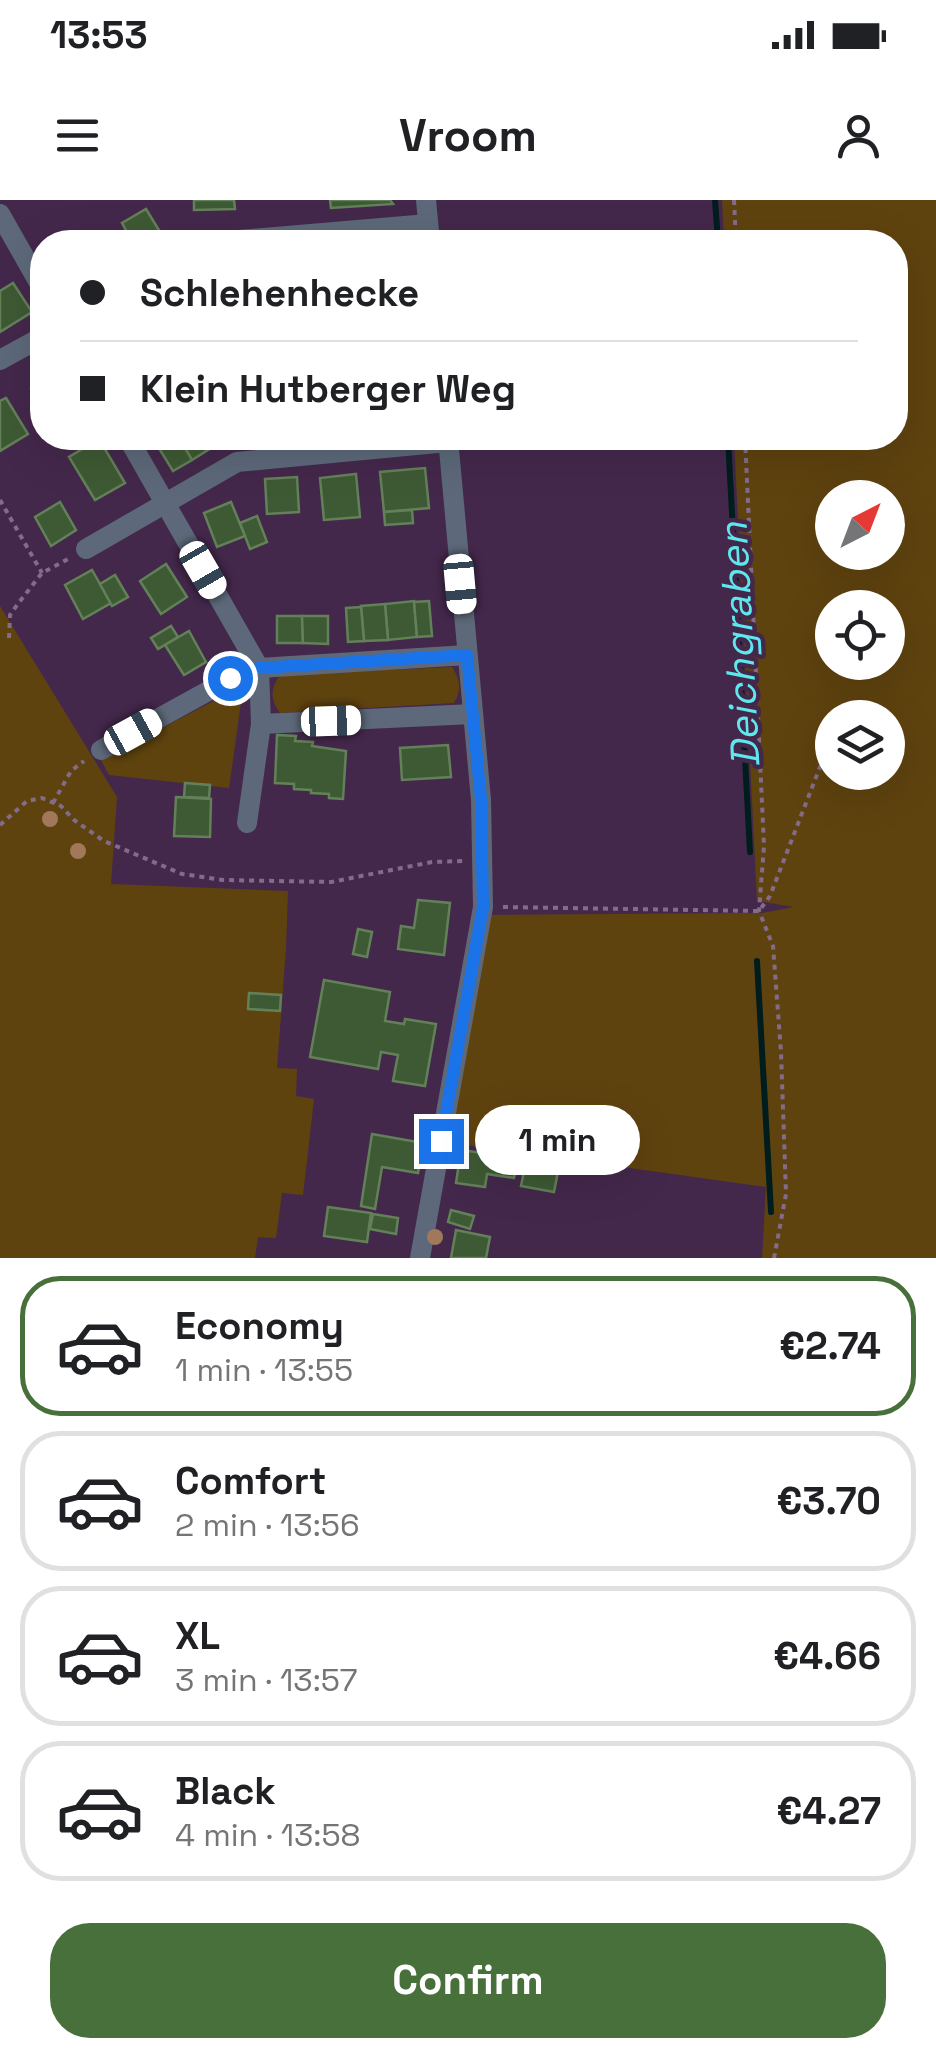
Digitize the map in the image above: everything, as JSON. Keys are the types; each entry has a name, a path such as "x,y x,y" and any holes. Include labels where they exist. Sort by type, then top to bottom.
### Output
{"street":[{"path":"426,200 429,230"},
{"path":"0,214 30,267"},
{"path":"0,360 30,344"},
{"path":"135,450 259,668 261,724 248,823"},
{"path":"86,550 237,462 352,450"},
{"path":"420,1258 483,907 481,800 449,450"},
{"path":"101,750 230,678 259,668 467,655"},
{"path":"261,724 473,714"}],"path":[{"path":"734,200 735,230"},
{"path":"746,450 764,846 759,911 773,946 786,1194 774,1258"},
{"path":"0,500 42,574"},
{"path":"9,638 10,615 42,574 86,550"},
{"path":"53,803 70,770 101,750"},
{"path":"759,911 770,896 815,780"},
{"path":"0,824 27,801 42,798 61,806 104,841 182,874 210,878 331,882 432,862 483,861"},
{"path":"483,907 759,911"}],"shaded area":[{"path":"722,200 936,200 936,1258 762,1258 766,1187 443,1142 489,915 762,913 794,907 757,901 735,450 908,450 908,230 723,230"},
{"path":"0,606 117,797 111,884 288,891 277,1068 297,1069 296,1096 314,1099 303,1195 282,1193 276,1238 258,1237 255,1258 0,1258"},
{"path":"452,667 459,684 454,703 280,713 273,699 280,675"},
{"path":"229,693 241,702 229,788 109,775 101,760"}],"building":[{"path":"194,200 234,200 235,209 194,210"},
{"path":"330,200 390,200 393,204 331,208"},
{"path":"146,209 159,230 126,230 122,223"},
{"path":"13,283 30,313 0,332 0,291"},
{"path":"6,398 28,434 0,451 0,401"},
{"path":"81,450 106,450 125,483 95,500 69,457"},
{"path":"160,450 186,450 192,460 173,471"},
{"path":"186,450 208,450 192,460"},
{"path":"425,468 429,508 384,512 380,472"},
{"path":"356,474 360,517 324,520 320,478"},
{"path":"297,477 299,512 267,514 265,479"},
{"path":"60,502 76,530 51,546 35,517"},
{"path":"231,502 245,536 217,547 204,513"},
{"path":"412,510 413,523 385,525 384,512"},
{"path":"257,516 267,542 250,549 240,523"},
{"path":"166,564 187,597 161,614 140,581"},
{"path":"92,570 111,603 83,619 65,585"},
{"path":"115,575 128,597 112,606 100,584"},
{"path":"414,601 417,637 388,640 385,604"},
{"path":"429,601 432,636 417,637 414,602"},
{"path":"385,604 388,640 364,641 361,606"},
{"path":"361,607 364,641 348,642 346,608"},
{"path":"277,616 302,616 303,643 277,643"},
{"path":"302,616 328,616 328,644 303,643"},
{"path":"171,626 178,637 158,649 151,638"},
{"path":"189,631 206,662 184,675 165,645"},
{"path":"277,735 296,736 295,741 346,751 343,799 294,789 294,784 275,783"},
{"path":"448,745 451,777 402,780 400,748"},
{"path":"185,783 210,785 209,798 184,797"},
{"path":"176,797 211,799 210,837 174,836"},
{"path":"418,900 450,903 444,955 398,949 401,926 414,928"},
{"path":"358,929 372,932 367,957 353,954"},
{"path":"324,980 390,992 385,1021 404,1024 405,1019 436,1024 425,1086 393,1081 398,1055 381,1052 378,1069 310,1057"},
{"path":"249,993 281,995 280,1011 248,1009"},
{"path":"372,1134 423,1143 418,1173 382,1167 375,1209 361,1206"},
{"path":"461,1150 517,1158 514,1178 487,1174 485,1187 456,1183"},
{"path":"526,1161 559,1167 554,1192 521,1186"},
{"path":"328,1207 371,1213 367,1242 324,1236"},
{"path":"451,1210 474,1216 470,1229 448,1222"},
{"path":"373,1214 398,1218 396,1234 370,1229"},
{"path":"456,1230 490,1237 486,1258 451,1258"}],"waterway":[{"name":"Deichgraben","path":"715,200 717,230"},
{"name":"Deichgraben","path":"729,450 750,852"},
{"name":"Deichgraben","path":"757,961 771,1212"}],"route":[{"path":"230,678 259,668 467,655 481,800 483,907 441,1141"}]}
